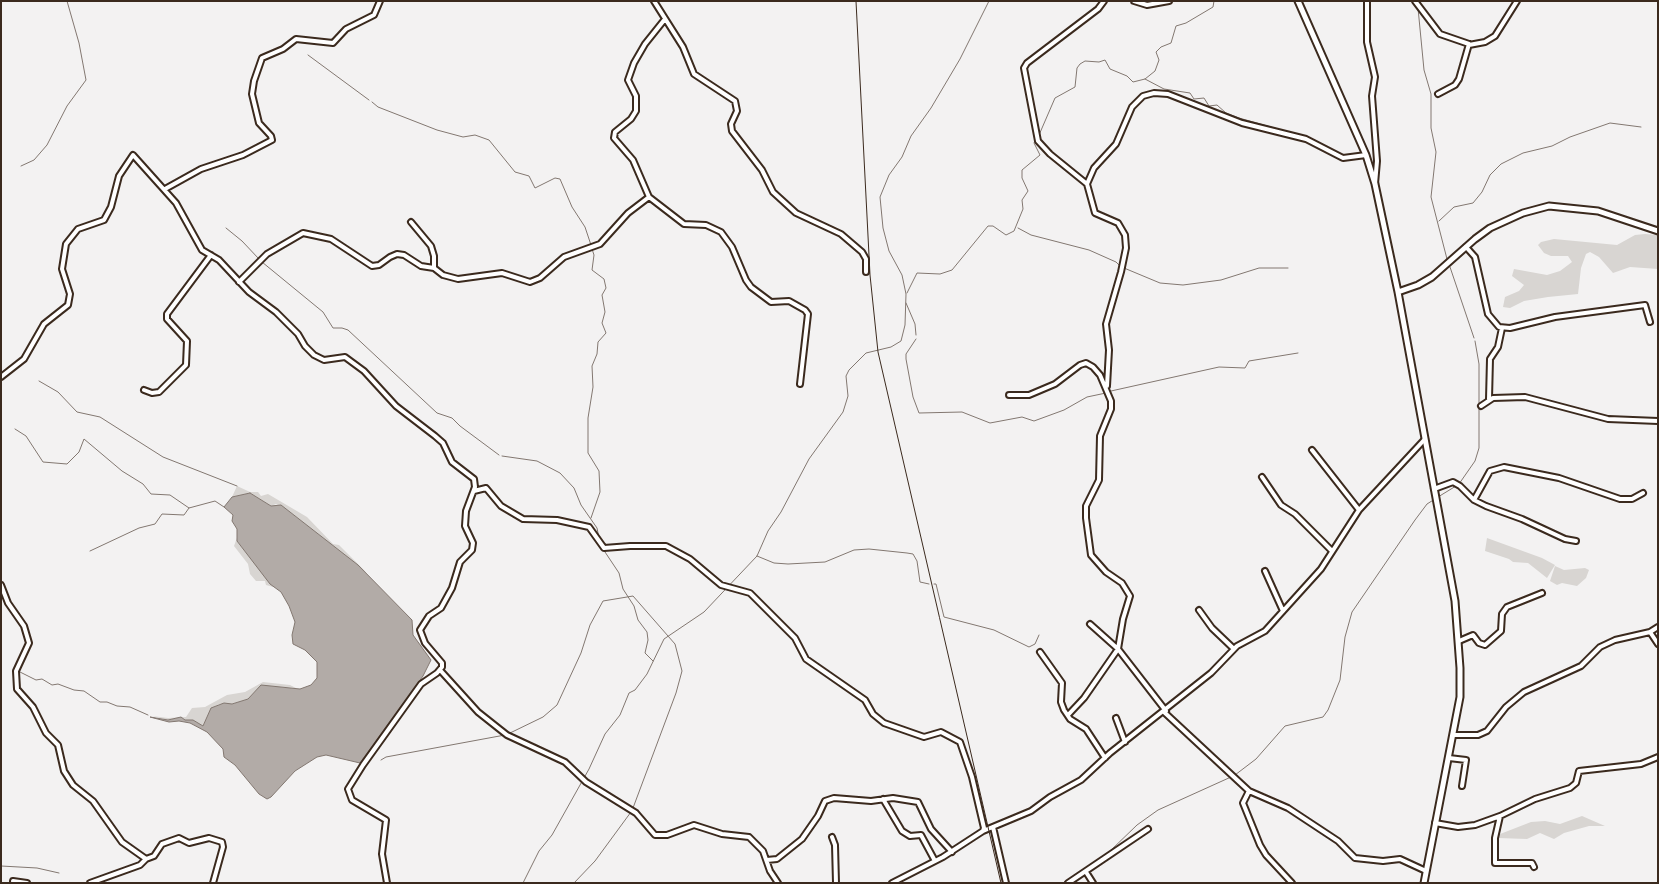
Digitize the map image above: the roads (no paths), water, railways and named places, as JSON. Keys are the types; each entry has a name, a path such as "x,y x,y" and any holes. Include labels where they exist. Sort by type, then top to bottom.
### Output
{"main road":[{"path":"1298,1 1366,155 1375,184 1398,292 1452,583 1459,641 1460,691 1449,758 1424,883"},
{"path":"1398,292 1418,285 1432,277 1482,233 1507,220 1552,205 1598,210 1658,231"}],"street":[{"path":"165,189 201,169 244,155 272,140 271,136 259,123 252,94 254,81 262,58 283,49 296,40 333,44 346,29 374,15 380,1"},
{"path":"654,1 683,47 694,74 735,101 737,111 731,124 732,131 740,144 762,170 773,192 796,213 841,234 862,252 866,259 866,272"},
{"path":"1104,1 1098,10 1027,63 1024,68 1038,141 1050,154 1087,184 1095,213 1118,223 1124,230 1126,239 1122,272 1106,324 1109,350 1106,386"},
{"path":"1134,1 1147,5 1169,1"},
{"path":"1367,1 1367,42 1375,77 1372,96 1377,161 1375,184"},
{"path":"1415,1 1440,34 1451,39 1466,41 1469,45"},
{"path":"1469,45 1485,42 1495,36 1518,1"},
{"path":"665,19 645,44 634,63 628,80 636,96 636,111 631,119 614,134 616,140 633,160 649,197 684,224 706,225 721,232 732,247 746,280 751,287 771,302 790,301 805,310 808,314 800,384"},
{"path":"1438,94 1455,84 1459,78 1469,45"},
{"path":"1087,184 1094,168 1116,144 1132,107 1143,96 1154,93 1168,94 1242,123 1306,139 1343,158 1366,155"},
{"path":"1,377 24,359 44,324 68,305 70,294 62,269 66,244 78,229 104,220 111,206 119,176 134,155 176,203 199,247 218,260 239,282 276,312 298,334 305,346 314,355 324,360 345,356 364,371 396,406 422,424 443,443 452,462 474,479 474,491 466,512 464,526 474,543 472,550 460,562 452,588 441,608 429,616 420,630 425,643 442,663 440,670 421,684 348,789 349,795 354,802 386,820 382,854 387,883"},
{"path":"239,282 267,254 303,233 331,239 372,266 379,265 397,254 404,255 422,266 434,268 443,275 452,278 502,273 526,281 535,281 564,257 600,244 628,213 649,197"},
{"path":"411,222 432,249 434,268"},
{"path":"1466,247 1475,258 1488,314 1494,323 1502,328 1555,317 1645,305 1650,322"},
{"path":"144,390 152,393 159,392 186,365 187,341 167,319 167,314 210,255"},
{"path":"1489,399 1490,359 1498,346 1502,328"},
{"path":"1009,395 1029,395 1055,384 1083,364 1089,364 1096,370 1106,386 1112,401 1111,409 1100,436 1099,480 1086,506 1085,515 1090,555 1106,572 1122,583 1130,594 1118,649 1084,698 1068,715"},
{"path":"1481,406 1489,399 1512,396 1532,398 1608,419 1658,421"},
{"path":"892,883 952,852 983,831 1027,813 1050,797 1081,780 1105,758 1165,712 1211,673 1234,649 1265,631 1319,572 1359,510 1425,438"},
{"path":"1312,450 1359,510"},
{"path":"1474,500 1490,471 1504,467 1559,478 1620,499 1632,499 1643,493"},
{"path":"1262,477 1281,505 1298,516 1307,529 1332,551"},
{"path":"1435,491 1451,482 1460,486 1474,500 1522,518 1565,539 1576,541"},
{"path":"474,491 486,488 501,506 524,519 557,520 589,527 604,548 666,546 690,559 721,585 750,593 795,638 806,660 865,700 873,714 884,723 924,737 941,732 960,742 972,777 984,828 983,831"},
{"path":"1265,571 1283,611"},
{"path":"1,586 8,603 24,626 29,643 16,671 17,689 36,711 46,733 58,746 68,779 79,792 93,802 122,842 146,859"},
{"path":"1459,641 1473,635 1479,643 1485,645 1501,631 1502,614 1507,607 1542,593"},
{"path":"1199,610 1212,628 1234,649"},
{"path":"1090,624 1118,649 1165,712 1249,791 1274,800 1288,808 1338,841 1355,858 1383,861 1400,859 1426,872"},
{"path":"1453,735 1478,734 1487,731 1506,707 1524,692 1581,666 1597,649 1615,640 1650,632 1658,627"},
{"path":"1650,632 1658,644"},
{"path":"1040,652 1062,683 1061,702 1068,715 1086,729 1105,758"},
{"path":"440,670 478,712 507,735 565,762 586,782 638,815 655,836 663,836 684,827 699,825 722,834 749,837 755,841 767,860 770,871 778,883"},
{"path":"1116,718 1126,742"},
{"path":"1435,823 1464,827 1500,816 1524,803 1570,788 1576,783 1579,771 1642,764 1658,757"},
{"path":"1449,758 1466,760 1462,786"},
{"path":"1249,791 1243,803 1260,844 1266,855 1292,883"},
{"path":"767,860 776,859 802,839 827,799 854,798 871,801 883,799 920,803 929,825 952,852"},
{"path":"883,799 902,831 910,836 921,835 935,861"},
{"path":"1500,816 1495,838 1495,863 1532,863 1534,867"},
{"path":"993,828 1006,883"},
{"path":"1068,883 1148,829"},
{"path":"832,837 835,845 836,883"},
{"path":"90,883 140,865 146,859 154,856 162,844 175,838 189,843 209,838 221,841 223,844 213,883"},
{"path":"1086,872 1093,883"},
{"path":"13,881 27,883"}],"waterway":[{"path":"21,166 34,160 47,145 67,106 86,80 79,43 67,1"},
{"path":"523,883 539,851 552,835 589,769 605,734 620,715 629,693 635,690 647,674 664,639 704,612 757,556 768,531 781,512 809,459 843,412 848,396 846,376 849,370 866,353 891,347 901,341 905,325 906,294 902,275 889,251 883,228 880,197 889,175 902,157 911,136 931,108 960,59 989,1"},
{"path":"1039,135 1055,98 1075,87 1077,68 1080,64 1085,61 1099,62 1105,60 1110,69 1127,76 1133,82 1145,79 1155,71 1159,60 1156,52 1161,47 1171,43 1176,26 1186,23 1213,7 1214,1"},
{"path":"1418,8 1424,70 1431,94 1431,128 1436,152 1431,197 1447,259"},
{"path":"308,55 369,100"},
{"path":"1145,79 1164,89 1190,93 1194,99 1204,98 1209,106 1217,105 1226,113 1239,118 1278,129"},
{"path":"372,102 378,107 437,130 463,137 475,135 489,140 515,172 529,176 535,188 555,178 560,179 572,207 585,227 591,245"},
{"path":"1439,221 1454,207 1473,203 1482,192 1490,175 1501,164 1523,153 1552,146 1570,137 1610,123 1641,127"},
{"path":"907,293 917,273 940,274 952,270 988,226 993,226 1006,235 1014,231 1023,209 1022,200 1028,191 1022,178 1022,170 1040,155 1034,143 1036,138"},
{"path":"226,228 259,259"},
{"path":"1018,228 1031,235 1089,250 1116,262 1120,266"},
{"path":"591,518 600,492 599,471 588,453 588,418 593,387 592,366 597,354 598,342 606,333 602,323 605,312 602,295 606,288 604,279 592,270 594,255 592,249"},
{"path":"262,262 323,312 333,328 348,330 437,413 452,418 499,455"},
{"path":"1450,267 1474,338"},
{"path":"1124,268 1160,283 1183,285 1221,280 1259,268 1288,268"},
{"path":"906,303 915,324 916,335"},
{"path":"916,339 906,354 906,359 913,397 919,413 962,412 990,423 1022,417 1034,421 1064,410 1087,397 1106,393"},
{"path":"1459,484 1475,461 1479,448 1479,364 1475,341"},
{"path":"1111,391 1219,367 1245,368 1249,361 1298,353"},
{"path":"39,381 58,392 77,412 100,417 163,457 237,486"},
{"path":"15,429 26,436 43,462 67,464 79,452 84,439 122,471 143,484 151,494 170,495 189,508 215,501 224,507"},
{"path":"502,456 537,461 560,473 574,488 581,505 597,528 599,538"},
{"path":"1438,497 1456,486"},
{"path":"1235,775 1256,759 1285,726 1323,717 1328,710 1340,680 1345,637 1352,612 1415,520 1427,504 1435,499"},
{"path":"90,551 139,528 155,524 162,514 184,515 189,508"},
{"path":"603,549 619,573 623,589 634,606 638,620 647,632 648,640 645,653 653,661"},
{"path":"757,556 774,563 788,564 825,562 854,550 869,549 907,553 913,554 917,561 920,582 929,584"},
{"path":"934,584 936,584 944,617 994,630 1029,647 1035,644 1039,635"},
{"path":"508,734 543,717 557,705 581,653 590,625 603,601 633,596 675,644 682,671 676,693 633,808"},
{"path":"18,671 36,680 42,679 52,685 58,684 74,690 84,691 100,702 130,707 148,715"},
{"path":"381,760 386,757 505,735"},
{"path":"1063,883 1109,852 1137,825 1158,810 1231,777"},
{"path":"574,883 595,861 631,812"},
{"path":"1,866 37,868 59,873"}],"railway":[{"path":"856,1 870,275 878,352 1001,883"}]}
